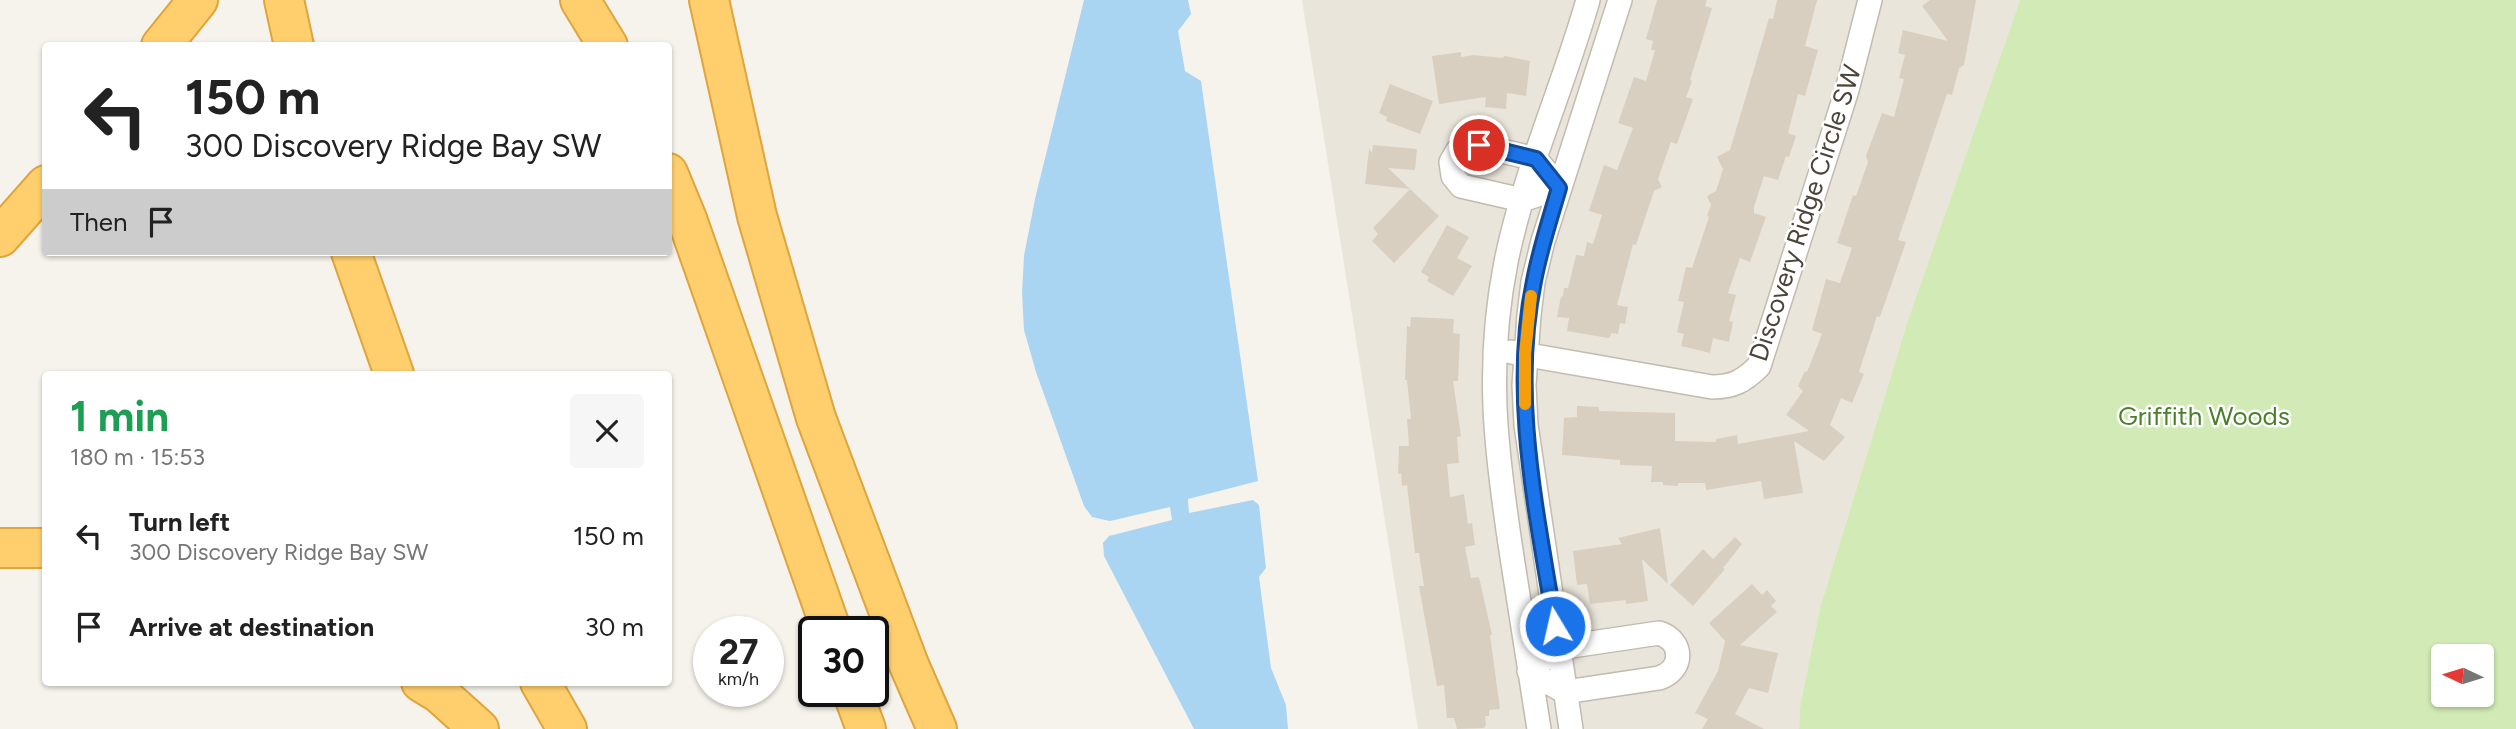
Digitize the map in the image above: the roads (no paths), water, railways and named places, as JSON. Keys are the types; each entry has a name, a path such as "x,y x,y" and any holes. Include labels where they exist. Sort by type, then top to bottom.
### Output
{"highway":[{"path":"164,42 198,0"},
{"path":"284,0 293,42"},
{"path":"580,0 606,42"},
{"path":"709,0 757,216 816,418 909,665 937,729"},
{"path":"672,183 826,616"},
{"path":"0,237 42,190"},
{"path":"352,256 393,371"},
{"path":"0,548 42,548"},
{"path":"428,686 479,729"},
{"path":"542,686 567,729"},
{"path":"858,707 866,729"}],"street":[{"path":"1539,729 1496,445 1494,349 1506,262 1522,200 1588,0"},
{"path":"1571,729 1526,425 1525,354 1533,282 1559,188 1620,0"},
{"name":"Discovery Ridge Circle SW","path":"1494,349 1712,387 1741,383 1750,375 1759,366 1829,150 1870,0"},
{"path":"1472,144 1536,159 1559,188 1522,200 1461,186 1453,176 1451,162 1458,150 1472,144"},
{"path":"1659,634 1672,639 1678,652 1676,666 1666,676 1565,692 1529,671 1558,648 1659,634"}],"water":[{"path":"1084,0 1188,0 1191,14 1178,31 1185,71 1201,81 1258,481 1188,499 1189,513 1253,500 1259,505 1266,568 1259,577 1271,668 1286,705 1288,729 1194,729 1104,556 1103,543 1109,536 1172,520 1170,507 1110,521 1092,517 1084,506 1036,372 1024,330 1024,256 1035,199"}],"park label":[{"name":"Griffith Woods","path":"2204,416"}]}
